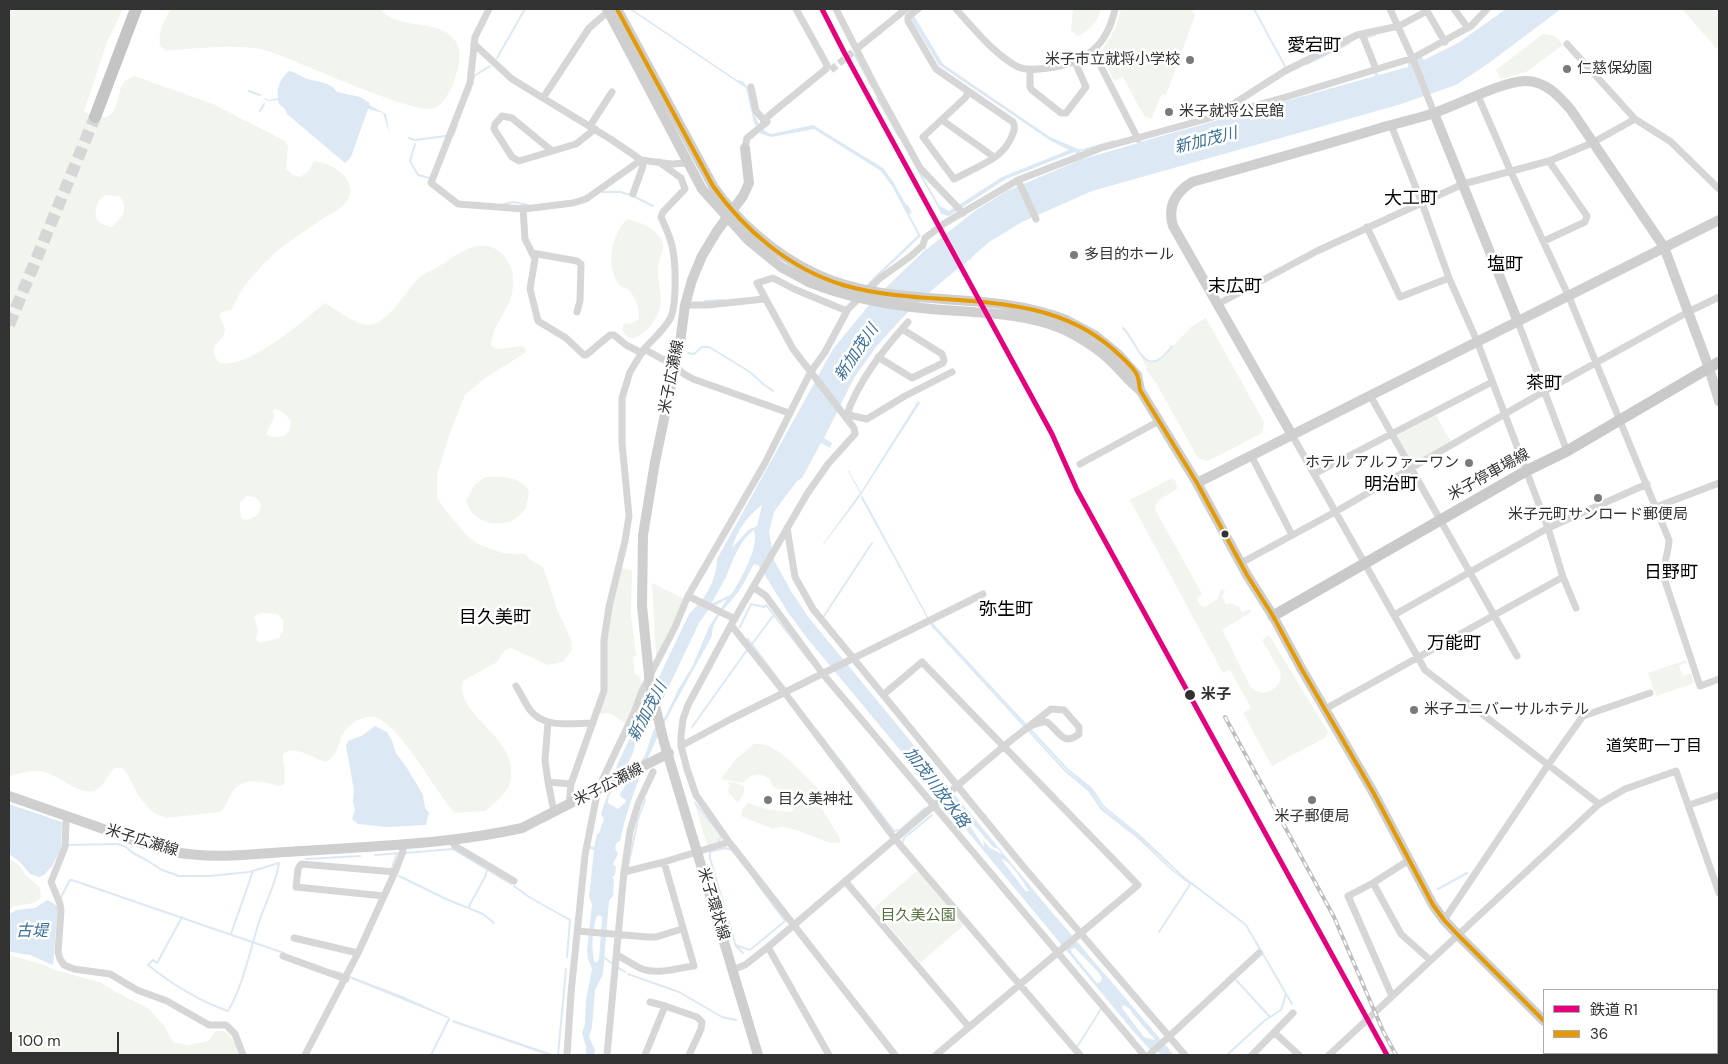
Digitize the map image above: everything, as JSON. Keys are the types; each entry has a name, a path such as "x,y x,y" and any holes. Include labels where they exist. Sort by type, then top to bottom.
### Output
{"highway":[{"path":"131,9 93,116 136,9"}],"main road":[{"path":"611,9 702,189 730,215"},
{"path":"611,9 730,215 748,240 781,267 811,278 840,294 868,300 931,309 1017,316 1064,325 1103,354 1140,390 1197,483 1241,564 1274,616 1301,668 1373,792 1433,905 1444,920 1543,1020"},
{"path":"1292,435 1173,226 1170,218 1172,203 1183,188 1192,182 1434,113 1518,82 1526,81 1542,85 1558,95 1664,247 1688,312 1714,365 1719,401"},
{"path":"1434,113 1518,322"},
{"name":"米子広瀬線","path":"9,796 172,852 230,856 401,844 499,833 522,828 600,788 652,768 669,753 664,742 650,680 642,606 643,535 685,304 702,256 717,231 743,196 749,183 744,148"},
{"path":"1197,483 1371,397 1477,341 1570,297 1719,220"},
{"name":"米子停車場線","path":"1274,616 1439,520 1567,450 1714,365"},
{"name":"米子環状線","path":"669,753 758,1055"}],"street":[{"path":"488,9 477,31 470,83 431,183 458,204 522,208 574,203 586,199 640,160 688,164"},
{"path":"543,98 589,28 611,9"},
{"path":"744,148 746,138 826,69 827,66 796,9"},
{"path":"836,9 876,88 920,168 959,209"},
{"path":"956,9 1011,63 1020,68 1030,70 1056,67 1075,62 1093,51 1103,39 1114,9"},
{"path":"1390,9 1414,61 1434,113"},
{"path":"1454,9 1468,28"},
{"path":"567,1055 580,931 585,855 600,788 675,627 765,463 789,413 847,311 879,279 923,246 926,238 959,209 1101,148 1212,118 1376,69 1414,61 1468,28 1487,9"},
{"path":"859,47 906,12 916,10"},
{"path":"1212,118 1285,72 1357,35 1399,26 1427,11 1444,42"},
{"path":"906,12 908,21 936,69 1015,124 1015,131 1000,154 954,180 923,137 969,92"},
{"path":"1362,34 1376,69"},
{"path":"474,44 512,79 593,127 640,160 643,166 633,194"},
{"path":"1567,44 1635,119 1671,142 1719,189"},
{"path":"1093,51 1138,139"},
{"path":"1030,70 1030,87 1032,90 1064,113 1068,111 1086,87 1075,62"},
{"path":"763,123 831,70"},
{"path":"751,87 756,111 763,123"},
{"path":"552,151 512,118 502,116 495,124 494,129 516,161 552,151 576,144 593,127 612,92"},
{"path":"1478,96 1511,172 1570,297 1669,540 1669,550 1663,570 1664,578 1700,686 1719,679"},
{"path":"1218,304 1317,251 1463,184 1549,161 1592,143 1635,119"},
{"path":"942,120 994,157"},
{"path":"1391,125 1449,278 1477,341 1548,528 1563,577 1576,608"},
{"path":"1544,241 1585,222 1587,216 1549,161"},
{"path":"569,805 571,784 604,691 604,640 609,607 625,541 628,516 622,443 622,398 627,379 643,351 670,320 675,297 674,254 661,217 662,212 686,189 681,178 658,162"},
{"path":"1020,183 1036,220"},
{"path":"522,208 525,239 535,259 530,289 538,321 586,355 610,335 614,335 626,345 675,366 693,379 789,413"},
{"path":"1367,227 1400,296 1449,278"},
{"path":"532,254 577,261 581,264 580,301 577,312"},
{"path":"847,311 773,278 757,283 792,349 811,375 845,414 854,428 855,434 828,464 807,494 753,587 731,620 688,704 683,719 681,736 687,769 696,795 730,842 895,1055"},
{"path":"1241,564 1543,392 1688,312 1719,298"},
{"path":"685,304 708,305 764,299"},
{"path":"845,414 878,358 908,322"},
{"path":"1518,322 1543,392 1567,450"},
{"path":"878,358 912,378 942,363 944,360 942,354 902,329"},
{"path":"845,414 867,419 905,396 952,372"},
{"path":"1314,474 1492,382"},
{"path":"1371,397 1516,656"},
{"path":"1080,464 1159,421"},
{"path":"1292,435 1418,658 1430,675 1599,804"},
{"path":"1252,456 1292,535"},
{"path":"1656,507 1719,483"},
{"path":"1394,615 1548,528 1647,484"},
{"path":"787,528 794,571 801,588 813,609 849,660 883,695 1078,934 1167,1039 1185,1055"},
{"path":"1325,709 1563,577"},
{"path":"753,587 766,596 825,673 1144,1055"},
{"path":"682,746 731,719 984,594"},
{"path":"691,598 731,620 896,839 1080,1055"},
{"path":"883,695 922,662 1138,885 936,1055"},
{"path":"516,686 530,711 541,719 548,722 593,722"},
{"path":"1444,920 1583,716 1650,693"},
{"path":"732,970 745,965 795,925 1004,746 1051,709 1064,710 1079,727 1079,734 1067,740 1047,722 1040,722 1027,728"},
{"path":"548,722 545,760 554,812"},
{"path":"607,1055 624,872 630,831 652,768"},
{"path":"1329,1055 1599,804 1625,789 1676,771 1719,893"},
{"path":"548,782 571,784"},
{"path":"1689,805 1719,795"},
{"path":"67,816 66,847 51,882 61,910 58,947 58,956 61,962 74,969 110,974 136,990 166,1001 209,1025 226,1025 235,1034 243,1055"},
{"path":"452,839 455,846 514,881"},
{"path":"624,872 697,853 730,842"},
{"path":"305,1055 346,979 395,872 403,851 401,844"},
{"path":"1392,996 1348,896 1373,883 1409,860"},
{"path":"617,955 647,970 656,971 694,966 664,862"},
{"path":"384,896 296,887 298,869 301,864 395,872"},
{"path":"846,881 968,1027"},
{"path":"1373,883 1401,934 1430,960"},
{"path":"580,931 656,937 682,928"},
{"path":"294,938 358,953"},
{"path":"768,947 829,1055"},
{"path":"1149,1055 1259,953"},
{"path":"283,956 346,979"},
{"path":"650,1002 697,1017 702,1022 701,1030 689,1055"},
{"path":"645,1055 665,1006"},
{"path":"1252,1055 1294,1013"},
{"path":"1275,1033 1298,1055"}],"green space":[{"path":"9,9 123,9 107,42 84,112 101,117 108,116 115,108 124,82 134,76 213,104 285,141 288,147 286,169 293,175 300,177 308,172 314,161 321,162 336,169 350,186 350,194 345,204 278,250 248,281 231,310 220,314 225,332 214,346 215,355 220,363 232,363 261,351 289,332 325,303 364,325 376,323 384,319 391,312 421,276 460,253 476,246 492,247 507,260 513,274 512,293 509,303 493,333 491,346 498,349 522,346 526,349 525,353 485,378 465,395 451,430 437,475 437,498 469,538 480,545 503,553 525,554 532,561 543,567 558,612 571,639 572,650 563,662 548,665 511,648 505,650 497,662 463,681 462,692 467,703 509,757 510,783 497,801 485,811 455,813 406,744 384,722 374,717 360,719 349,726 341,737 332,757 326,762 298,751 288,751 283,754 284,784 279,786 255,781 243,783 233,791 220,812 166,818 152,812 138,795 127,773 122,768 115,768 98,789 91,791 84,791 40,771 9,776","holes":["106,195 120,196 123,201 123,213 111,227 101,223 96,217 95,213 100,199","275,409 284,413 291,421 290,429 286,435 273,437 266,434 274,417 273,411","247,496 254,497 261,505 258,514 254,517 242,519 240,503","257,614 278,614 283,620 283,631 279,638 260,643 256,640 258,631 254,617"]},
{"path":"171,9 381,9 388,16 397,20 442,30 451,36 459,49 459,64 448,94 435,108 424,108 381,96 268,51 246,47 218,47 166,51 160,46 160,31"},
{"path":"1073,9 1101,9 1093,25 1078,36 1071,31"},
{"path":"1121,9 1191,9 1195,15 1166,95 1162,94 1151,119 1144,116 1123,77 1114,81 1101,53 1116,27"},
{"path":"1682,9 1719,9 1719,51"},
{"path":"1543,34 1555,36 1563,45 1526,72 1501,79 1496,70"},
{"path":"628,219 650,228 659,236 663,246 658,268 661,301 659,311 648,329 637,337 631,338 626,336 622,329 626,323 631,324 639,319 636,300 629,290 621,286 616,279 611,262 615,238 622,225"},
{"path":"1206,318 1264,422 1262,433 1208,461 1198,458 1156,383 1145,369 1147,368 1142,359 1154,361 1161,359 1192,326"},
{"path":"1436,415 1451,442 1414,462 1410,461 1398,435"},
{"path":"485,477 510,478 522,483 526,487 529,492 526,508 521,514 511,521 490,523 483,521 472,513 466,500 475,485"},
{"path":"1172,478 1176,482 1177,489 1159,500 1155,506 1156,511 1202,594 1197,598 1199,603 1205,607 1218,599 1221,589 1225,591 1222,597 1226,604 1230,603 1239,606 1242,613 1249,609 1251,612 1222,630 1249,685 1255,690 1264,693 1275,688 1279,682 1280,671 1262,640 1269,635 1328,732 1326,737 1272,766 1243,713 1251,708 1230,670 1223,673 1130,500"},
{"path":"620,567 632,571 631,615 636,656 633,657 635,675 639,675 642,685 627,724 609,713 599,714 607,633"},
{"path":"652,583 684,599 656,657"},
{"path":"1686,660 1687,663 1679,666 1683,676 1691,673 1694,683 1656,696 1648,673"},
{"path":"754,744 772,748 781,754 821,791 819,804 838,835 839,843 831,843 790,828 781,827 773,829 741,816 743,809 748,803 770,810 792,812 794,808 791,794 773,787 770,779 762,775 753,775 743,783 721,779 737,758"},
{"path":"728,782 737,783 744,787 744,793 738,803 728,792 730,786"},
{"path":"695,804 720,837 719,841 708,845"},
{"path":"9,858 19,865 25,874 40,888 41,898 34,903 14,906 9,910"},
{"name":"目久美公園","path":"918,870 964,925 920,963 874,908"},
{"path":"9,953 55,970 102,983 149,1009 164,1026 173,1042 189,1045 208,1041 216,1031 225,1032 232,1038 239,1055 9,1055"}],"water":[{"path":"629,9 632,9 737,80 742,81 749,88 755,114 765,131 771,134 813,125 883,168 906,205 908,205 912,213 909,214 921,236 847,306 918,235 892,186 881,171 814,129 772,137 761,134 754,123 746,88"},
{"name":"新加茂川","path":"905,9 910,9 943,64 1050,137 1078,149 1084,149 1080,152 1083,159 1138,143 1138,141 1375,76 1374,73 1377,72 1379,75 1408,67 1408,63 1422,57 1424,60 1458,43 1506,9 1561,9 1489,63 1456,85 1398,105 1092,191 1022,222 989,242 971,258 972,261 970,259 939,284 904,316 876,347 854,378 824,438 832,443 830,448 821,443 802,478 797,481 774,512 769,532 774,560 809,618 1045,904 1174,1055 1161,1055 1158,1052 1151,1051 1134,1032 807,638 787,611 758,565 754,564 740,589 717,619 712,636 658,736 636,787 620,841 617,842 615,848 618,854 613,864 616,867 615,875 612,877 614,880 613,896 609,901 603,974 595,990 592,1027 589,1037 595,1050 594,1055 586,1055 582,1033 585,1024 586,1000 592,969 587,950 592,905 589,897 594,850 588,848 589,846 594,847 597,834 604,819 601,814 617,765 689,614 709,590 715,575 717,559 833,349 874,299 925,250 924,248 927,249 976,210 1007,191 1080,160 1075,152 1067,155 1006,179 949,216 941,214 938,207 940,206 949,211 1002,177 1069,150 1051,141 939,65","holes":["762,505 757,526 748,530 732,548 740,530 752,514","754,530 755,537 752,553 745,570 733,592 711,604 744,540","727,599 709,627 693,665 666,715 654,729 645,755 620,794 626,802 618,809 608,803 609,795 615,788 633,753 636,740 664,697 699,623 709,609","928,773 942,787 958,811 968,818 993,847 1002,854 990,848 983,840 984,847 970,826 965,824 959,814 936,790 927,776","1001,859 1016,872 1029,891 1024,889","598,915 602,917 599,960 595,963 593,931","1075,948 1099,973 1102,978 1101,982 1097,983 1072,953 1071,949","1123,1005 1130,1009 1155,1040 1144,1037 1122,1008"]},
{"path":"289,71 308,79 328,84 337,92 360,97 370,103 369,105 386,114 389,131 391,132 389,132 383,113 368,109 351,157 345,163 287,114 278,100 269,101 264,99 278,98 280,83"},
{"path":"918,401 920,403 859,498 823,544 860,493 848,471 861,492"},
{"path":"862,495 933,626 1066,770 1091,789 1103,808 1139,836 1189,884 1171,870 1137,838 1101,810 1088,791 1065,772 932,627 861,498"},
{"path":"375,726 387,732 396,753 423,795 425,808 429,813 426,825 388,827 358,824 352,819 355,810 353,802 354,790 346,746 348,741 363,735"},
{"path":"9,804 62,822 61,849 52,866 44,875 39,877 30,874 20,862 9,854"},
{"name":"古堤","path":"47,900 58,907 53,965 30,955 11,952 9,949 9,914 17,910 35,908"},
{"path":"350,976 400,995 450,1019 349,978"},
{"path":"453,1020 555,1055 547,1055 452,1022"}],"waterway":[{"path":"497,58 525,9"},
{"path":"1254,9 1286,68"},
{"path":"1365,38 1375,35"},
{"path":"1307,64 1350,43"},
{"path":"855,56 872,87"},
{"path":"1081,64 1089,59"},
{"path":"474,78 474,76 490,66"},
{"path":"249,91 260,95"},
{"path":"877,98 899,137"},
{"path":"260,111 264,104"},
{"path":"453,136 457,125"},
{"path":"409,138 415,140 446,136"},
{"path":"1083,150 1114,141"},
{"path":"415,144 410,161 418,175 430,178"},
{"path":"919,172 939,207"},
{"path":"602,192 620,192 631,195"},
{"path":"635,197 653,206"},
{"path":"501,205 513,202 528,205"},
{"path":"705,301 723,300"},
{"path":"1123,328 1148,361 1155,361 1162,357 1172,346"},
{"path":"688,353 694,354 702,347 709,347 750,372 773,391"},
{"path":"824,616 872,543"},
{"path":"740,627 751,604 764,607 766,605 809,660"},
{"path":"752,644 773,616"},
{"path":"931,623 1026,725"},
{"path":"748,639 785,688 788,688"},
{"path":"692,727 747,650"},
{"path":"816,729 894,831 900,830 925,808"},
{"path":"1030,729 1067,769 1091,788 1104,807 1140,836 1182,876 1246,925 1292,1004"},
{"path":"628,867 638,819 645,800"},
{"path":"695,803 721,836 719,842"},
{"path":"903,842 904,838 932,815"},
{"path":"68,845 118,844 162,870 179,876 210,876 249,872 279,863"},
{"path":"732,850 725,848 710,852 710,858 736,946 743,953"},
{"path":"405,853 453,849 511,884"},
{"path":"392,868 397,853"},
{"path":"375,855 401,853"},
{"path":"306,859 360,856"},
{"path":"182,917 157,963 153,960 148,965 186,991 207,1003 228,1011 242,979 279,863"},
{"path":"231,934 253,871"},
{"path":"468,908 487,871"},
{"path":"1438,889 1467,873"},
{"path":"399,876 446,899 483,914 494,923"},
{"path":"61,897 70,880 72,880 284,953"},
{"path":"735,945 750,950 785,921 756,882"},
{"path":"1159,932 1191,883"},
{"path":"514,886 529,897 570,920 567,957"},
{"path":"602,956 613,964"},
{"path":"617,967 625,972"},
{"path":"558,1055 566,969"},
{"path":"333,971 344,974"},
{"path":"628,974 679,992 722,1017 736,1020"},
{"path":"1236,980 1270,1017"},
{"path":"1227,1055 1264,1021 1281,1010 1286,994"},
{"path":"1077,1047 1101,1009"},
{"path":"431,1055 449,1019"}],"tunnel":[{"path":"831,70 859,47"},
{"path":"9,325 95,117"}],"railway":[{"path":"1225,717 1334,917 1383,1031 1396,1055"}],"rail line":[{"name":"R1","path":"822,9 1052,434 1077,490 1387,1055"}],"transit line":[{"name":"36","path":"617,9 713,186 739,218 770,246 787,258 823,278 877,293 984,302 1019,307 1053,315 1084,329 1114,350 1130,365 1138,377 1140,390 1197,483 1247,575 1273,616 1373,792 1433,905 1458,935 1543,1020"}],"place":[{"name":"米子市立就将小学校","path":"1190,60"},
{"name":"仁慈保幼園","path":"1567,69"},
{"name":"米子就将公民館","path":"1169,112"},
{"name":"多目的ホール","path":"1074,255"},
{"name":"ホテル アルファーワン","path":"1469,463"},
{"name":"米子元町サンロード郵便局","path":"1598,498"},
{"name":"米子","path":"1190,695"},
{"name":"米子ユニバーサルホテル","path":"1414,710"},
{"name":"目久美神社","path":"768,800"},
{"name":"米子郵便局","path":"1312,800"}],"district":[{"name":"愛宕町","path":"1314,46"},
{"name":"大工町","path":"1411,199"},
{"name":"塩町","path":"1505,265"},
{"name":"末広町","path":"1235,287"},
{"name":"茶町","path":"1544,384"},
{"name":"明治町","path":"1391,485"},
{"name":"日野町","path":"1671,573"},
{"name":"弥生町","path":"1006,610"},
{"name":"目久美町","path":"495,618"},
{"name":"万能町","path":"1454,644"},
{"name":"道笑町一丁目","path":"1654,747"}],"water label":[{"name":"加茂川放水路","path":"936,788"}]}
